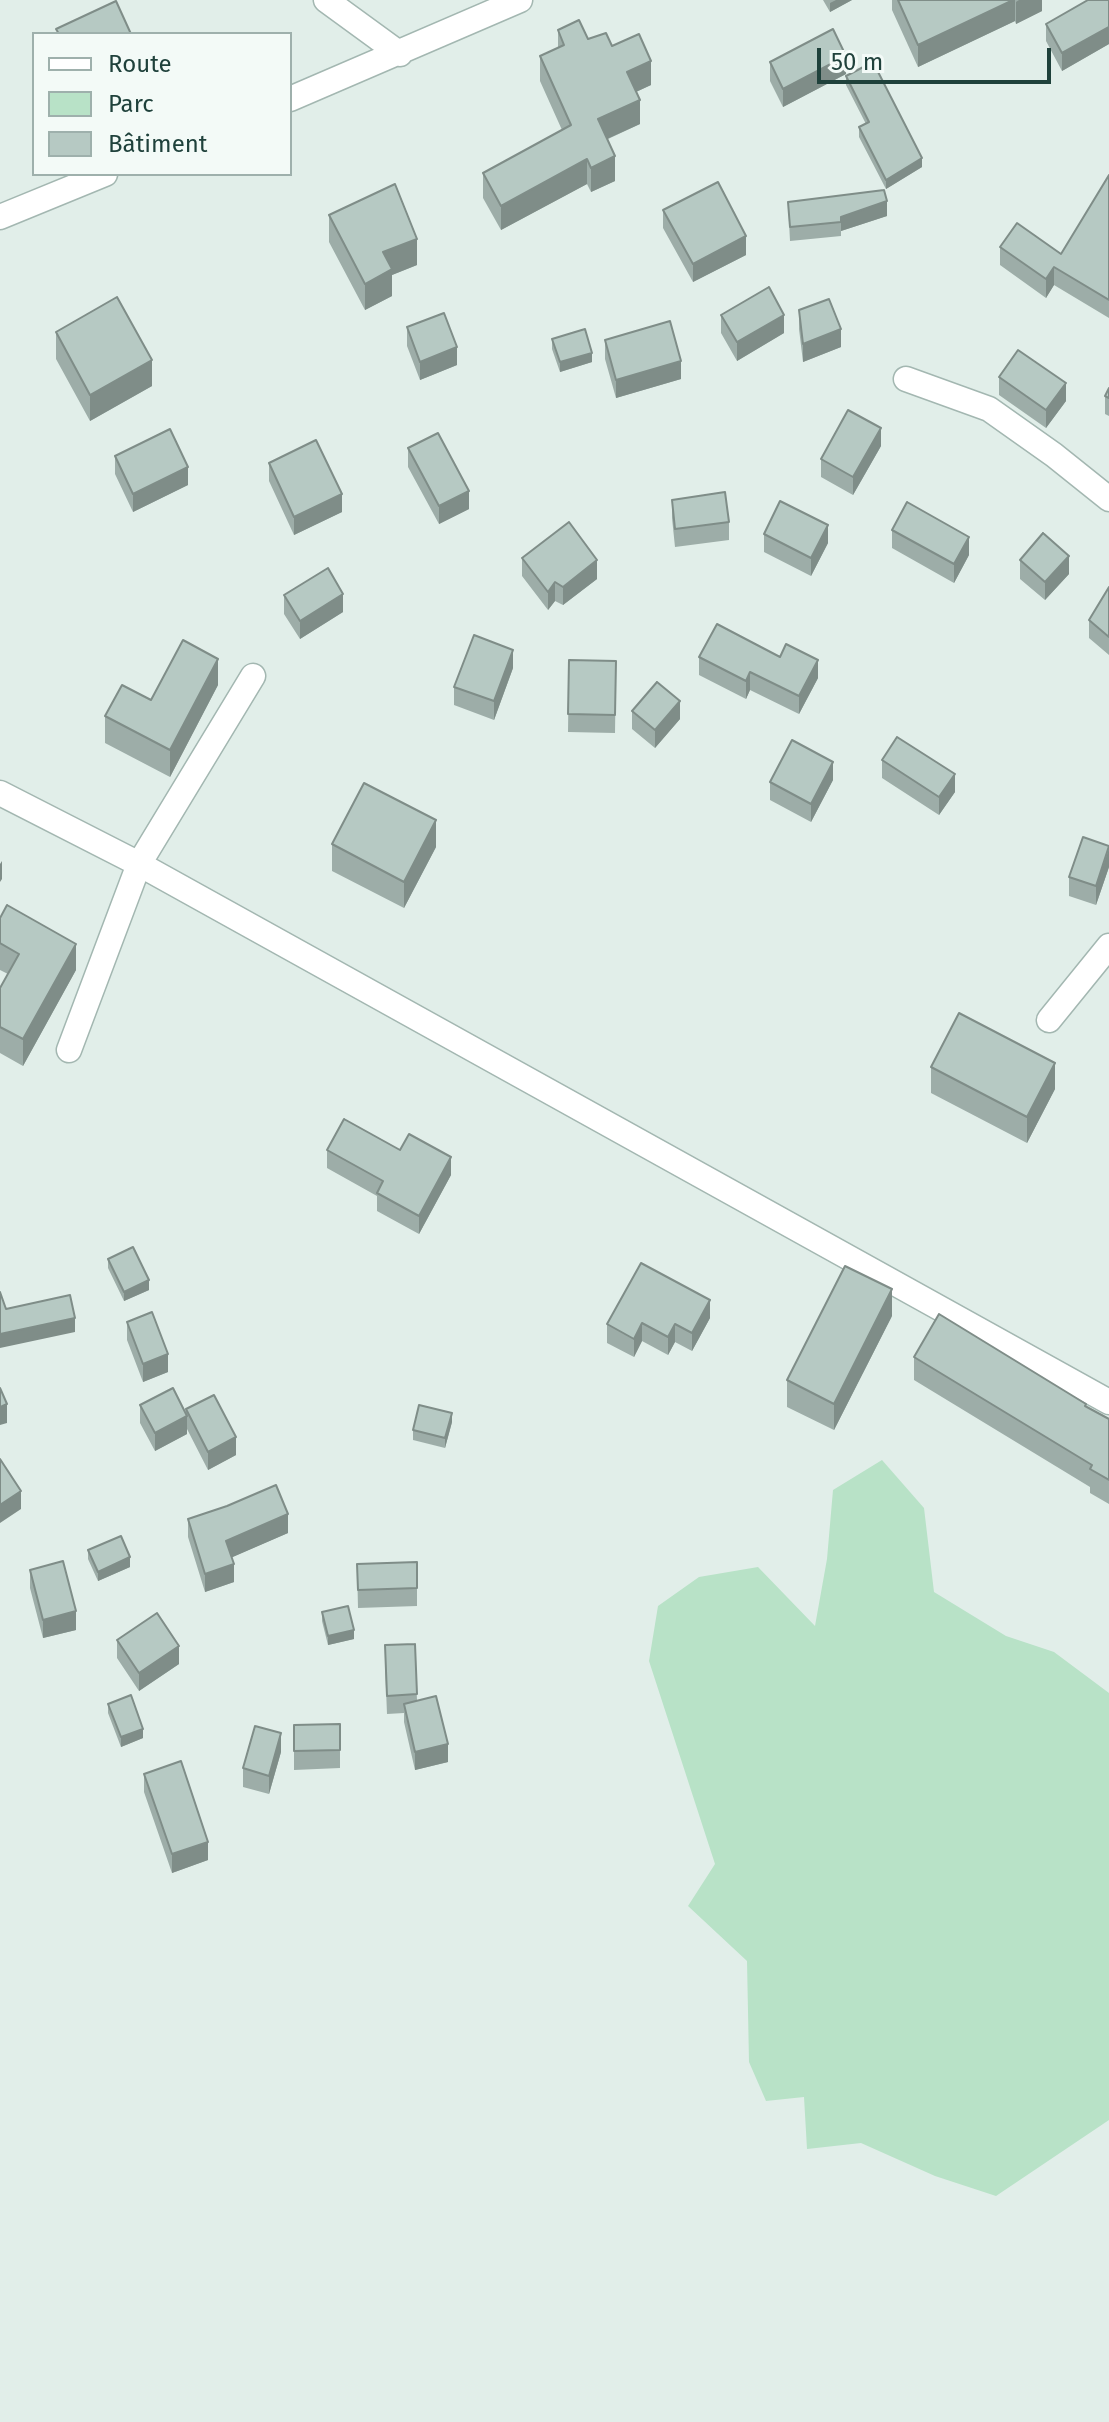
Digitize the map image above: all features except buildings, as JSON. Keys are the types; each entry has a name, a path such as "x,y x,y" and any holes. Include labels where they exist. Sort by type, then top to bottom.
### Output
{"street":[{"path":"326,0 400,54"},
{"path":"292,98 520,0"},
{"path":"0,217 100,176"},
{"path":"906,379 989,409 1109,499"},
{"path":"69,1050 139,864 253,676"},
{"path":"0,793 139,864 1109,1402"},
{"path":"1049,1020 1109,946"}],"green space":[{"path":"882,1460 924,1508 934,1592 1006,1636 1054,1652 1109,1693 1109,2120 996,2196 935,2176 861,2143 807,2149 804,2097 766,2101 749,2062 747,1961 688,1906 715,1864 649,1661 658,1606 699,1577 758,1567 815,1626 827,1559 833,1490"}]}
